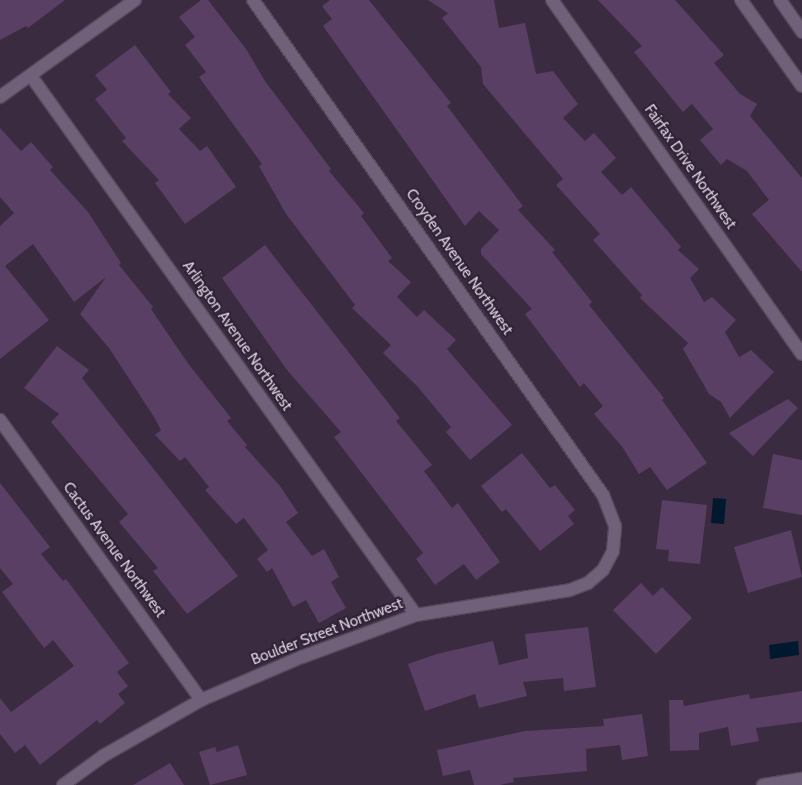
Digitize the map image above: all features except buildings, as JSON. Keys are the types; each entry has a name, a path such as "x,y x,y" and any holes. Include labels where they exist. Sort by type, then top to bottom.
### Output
{"street":[{"path":"0,97 135,0"},
{"name":"Croyden Avenue Northwest","path":"254,0 603,495 615,526 613,552"},
{"name":"Fairfax Drive Northwest","path":"552,0 802,354"},
{"path":"741,0 802,86"},
{"path":"780,0 802,32"},
{"name":"Arlington Avenue Northwest","path":"31,76 416,615"},
{"name":"Cactus Avenue Northwest","path":"0,420 201,700"},
{"name":"Boulder Street Northwest","path":"63,785 103,756 201,700 302,657 416,615 570,590 588,584 603,570 613,552"},
{"path":"763,785 802,779"}],"water":[{"path":"713,498 726,499 724,524 711,523"},
{"path":"798,641 799,655 770,659 769,645"}]}
